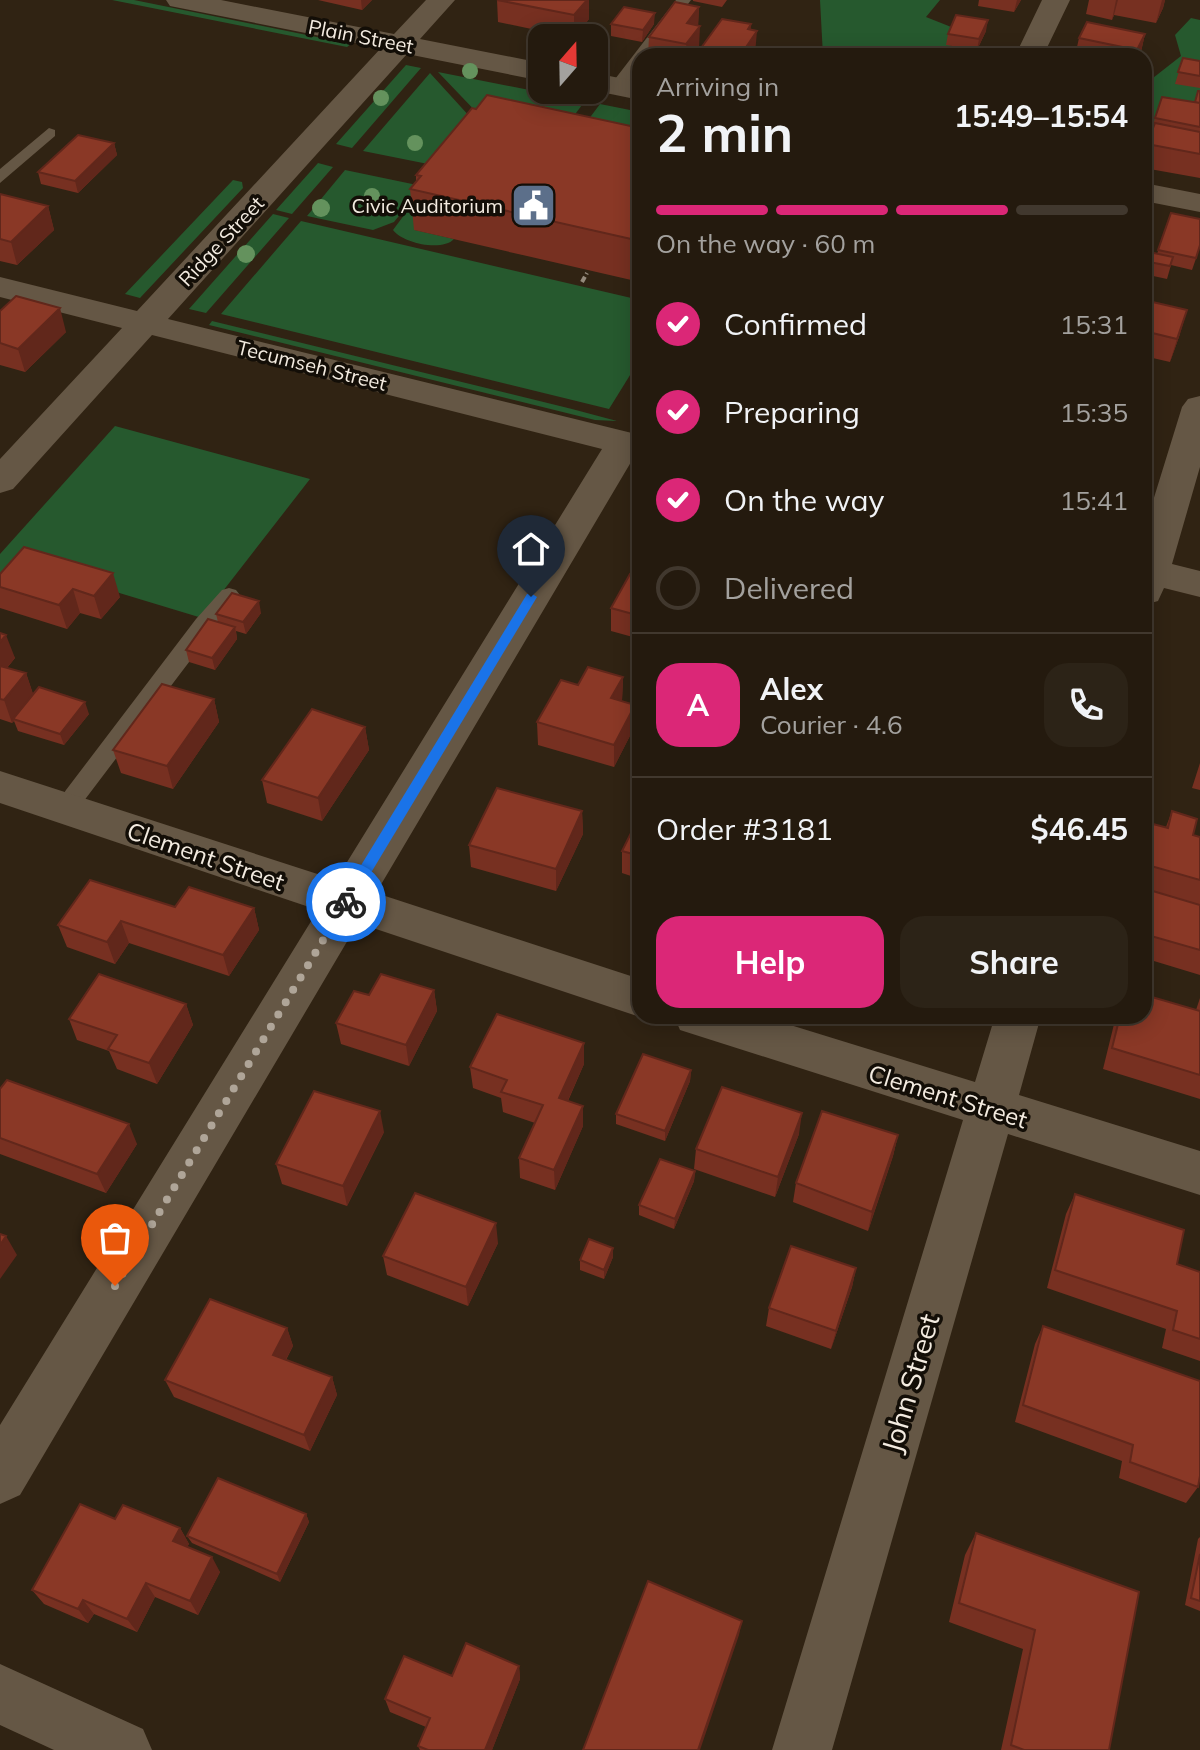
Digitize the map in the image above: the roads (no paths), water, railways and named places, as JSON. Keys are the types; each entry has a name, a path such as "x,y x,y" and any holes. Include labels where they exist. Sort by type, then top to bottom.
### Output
{"street":[{"name":"Ridge Street","path":"0,481 441,0"},
{"path":"1033,48 1056,0"},
{"name":"Plain Street","path":"190,1 528,69"},
{"path":"1152,194 1200,203"},
{"name":"Tecumseh Street","path":"0,287 632,445"},
{"path":"1152,559 1200,407"},
{"path":"0,1476 345,903 632,445"},
{"path":"1152,579 1200,584"},
{"name":"Clement Street","path":"0,787 632,995"},
{"name":"Clement Street","path":"722,1024 1200,1173"},
{"name":"John Street","path":"802,1750 1016,1024"},
{"path":"0,1694 122,1750"}],"lane":[{"path":"648,48 684,0"},
{"path":"617,86 632,68"},
{"path":"0,178 49,133"},
{"path":"66,808 104,755 135,720 201,624 229,595"}],"place":[{"name":"Civic Auditorium","path":"534,205"}]}
